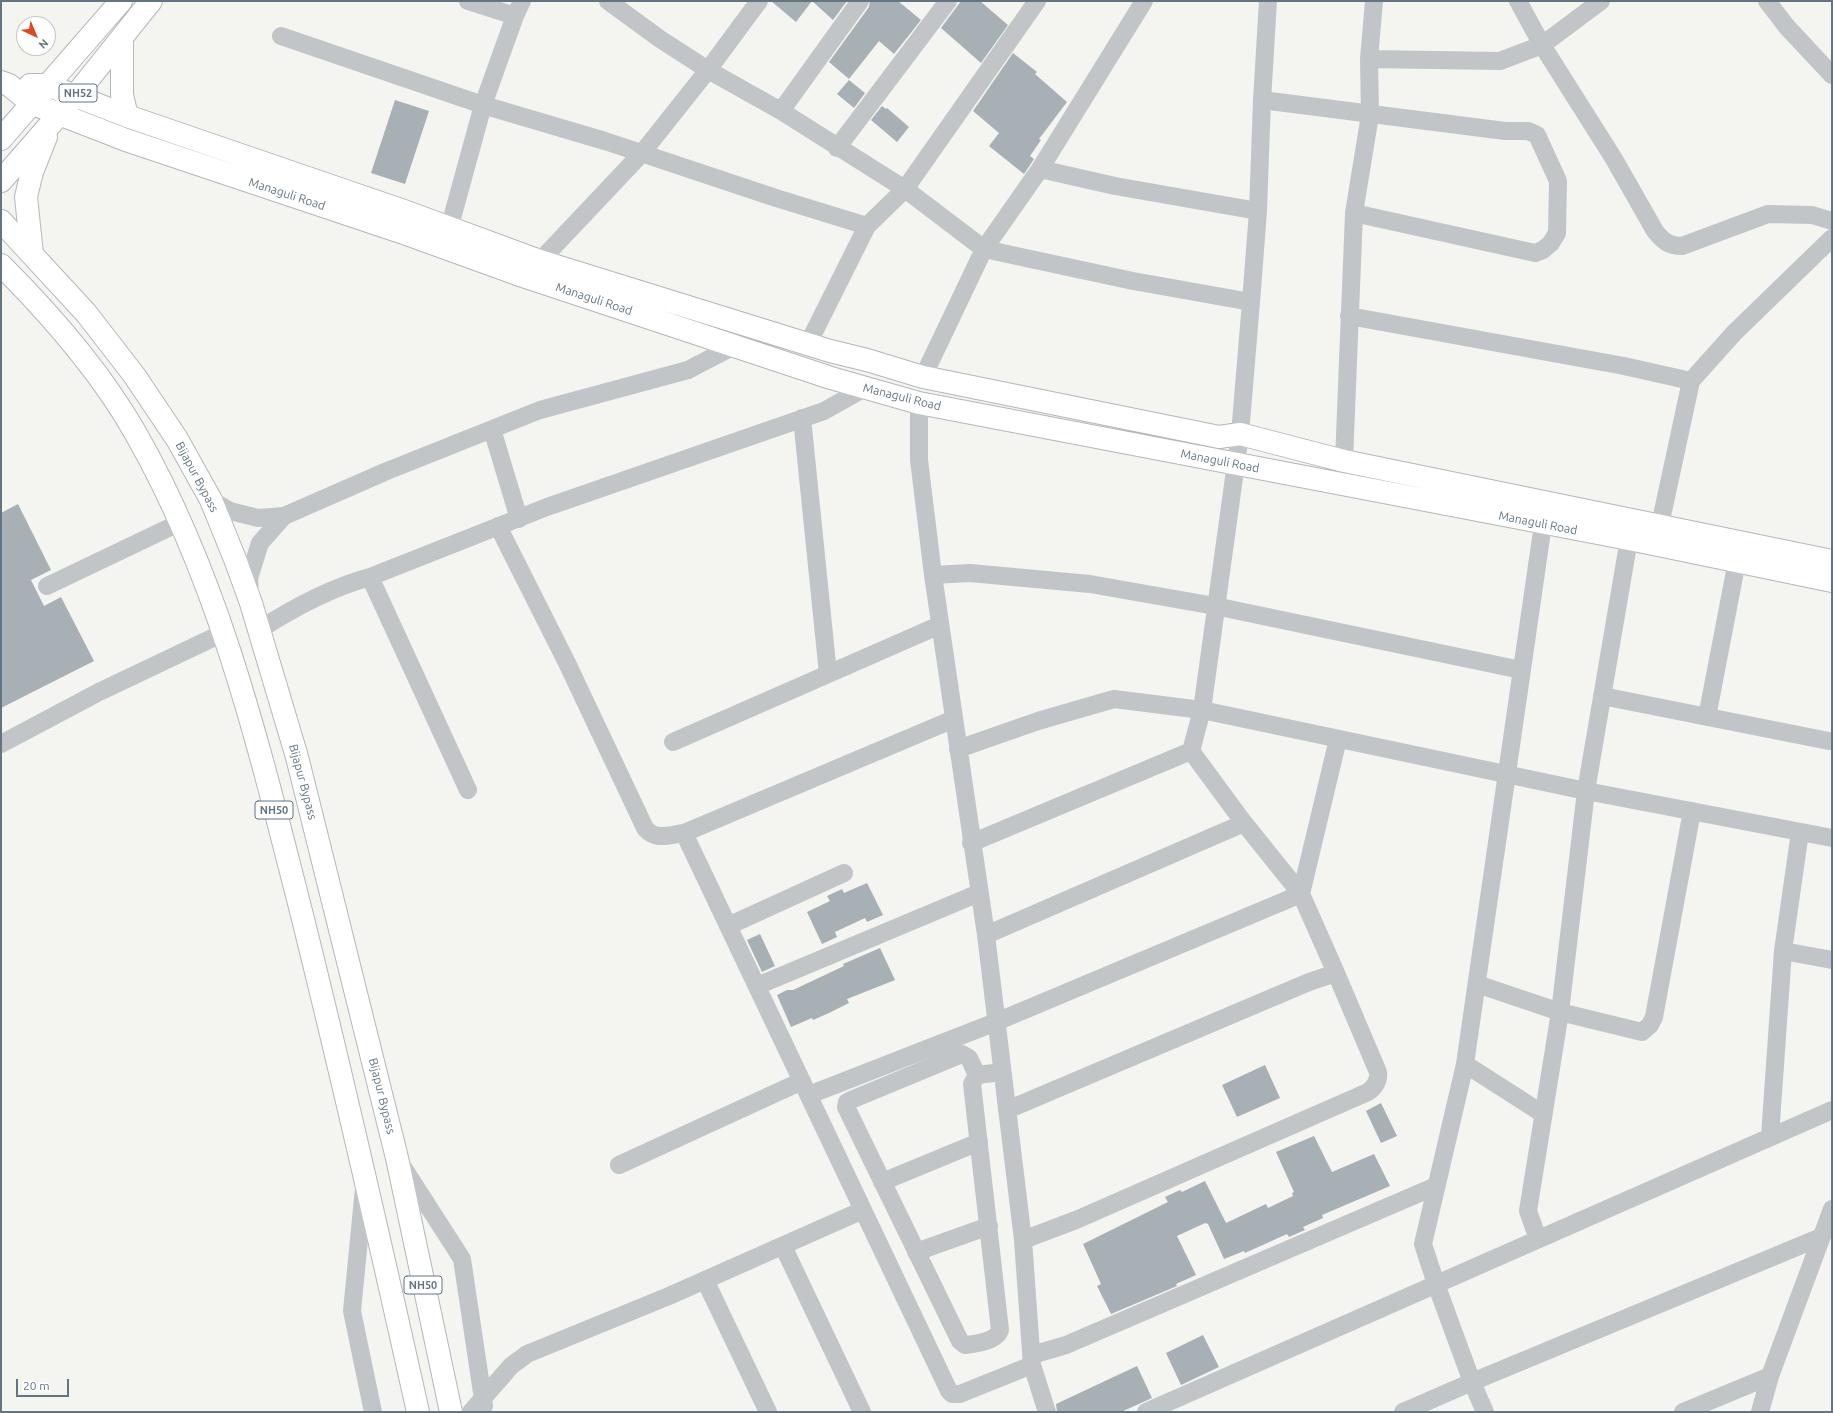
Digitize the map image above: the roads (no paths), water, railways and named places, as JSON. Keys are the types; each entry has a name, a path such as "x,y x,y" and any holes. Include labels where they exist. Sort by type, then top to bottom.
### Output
{"main road":[{"name":"NH52","path":"1,139 121,1"},
{"name":"NH52","path":"1,181 75,96 151,1"},
{"path":"122,38 122,101 127,116"},
{"name":"Managuli Road","path":"5,84 47,85 447,237 517,274 864,388 919,403 1737,561 1832,581"},
{"name":"Managuli Road","path":"5,84 55,118 447,237 540,261 808,344 923,377 1219,437 1240,434 1344,461 1832,561"},
{"path":"32,254 26,197 32,172 55,118"},
{"name":"Bijapur Bypass","path":"1,221 86,313 134,375 177,440 211,500 251,603 297,757 397,1158 451,1412"},
{"name":"NH50","path":"1,265 49,315 96,372 135,432 166,490 181,522 214,603 249,716 287,856 365,1179 418,1412"}],"street":[{"path":"447,237 483,105 518,9 468,1"},
{"path":"608,1 630,7 660,39 708,70 781,111 837,148 905,189 984,249 1133,281 1251,302"},
{"path":"540,261 642,153 708,70 759,1"},
{"path":"781,111 860,1"},
{"path":"837,148 948,1"},
{"path":"808,344 866,226 905,189 1037,1"},
{"path":"923,377 984,249 1040,169 1144,1"},
{"path":"1191,751 1202,710 1215,606 1240,434 1258,211 1262,100 1268,1"},
{"path":"1344,461 1354,213 1370,115 1369,59 1374,1"},
{"path":"1518,1 1542,45 1614,159 1655,232 1663,241 1672,246 1682,246 1768,214 1812,214 1832,220"},
{"path":"1369,59 1500,61 1542,45 1601,1"},
{"path":"1767,1 1787,27 1832,75"},
{"path":"281,36 483,105 642,153 776,198 866,226"},
{"path":"1262,100 1370,115 1505,131 1528,130 1534,132 1540,139 1558,181 1557,232 1551,243 1535,253 1354,213"},
{"path":"1040,169 1115,186 1258,211"},
{"path":"1660,525 1690,381 1734,334 1832,238"},
{"path":"1349,316 1624,366 1690,381"},
{"path":"211,500 230,511 258,518 284,516 387,471 540,410 688,370 736,345"},
{"path":"259,630 300,606 355,581 370,578 547,507 824,411 864,388"},
{"path":"919,403 919,460 940,625 986,935 1023,1240 1032,1360 1048,1412"},
{"path":"802,418 828,674"},
{"path":"492,429 519,519"},
{"path":"251,603 249,578 260,543 284,516"},
{"path":"47,586 181,522"},
{"path":"1485,1412 1472,1382 1423,1244 1465,1064 1543,524"},
{"path":"498,526 567,663 645,828 648,832 659,837 684,833 954,719"},
{"path":"1538,1239 1528,1212 1560,1012 1586,791 1629,540"},
{"path":"1707,717 1737,561"},
{"path":"933,575 970,573 1090,584 1215,606 1521,670"},
{"path":"370,578 468,790"},
{"path":"673,742 940,625"},
{"path":"1,744 100,692 223,633"},
{"path":"1602,696 1829,741"},
{"path":"958,749 1038,721 1114,698 1202,710 1586,791 1832,838"},
{"path":"1301,894 1338,739"},
{"path":"1023,1240 1076,1220 1368,1092 1374,1087 1379,1077 1336,972 1301,894 1244,823 1191,751"},
{"path":"972,843 1191,751"},
{"path":"1477,984 1560,1012 1642,1032 1650,1025 1654,1016 1692,811"},
{"path":"986,935 1244,823"},
{"path":"1770,1136 1783,951 1800,832"},
{"path":"684,833 949,1391 952,1394 960,1394 1066,1345 1436,1186"},
{"path":"728,926 844,873"},
{"path":"757,986 979,893"},
{"path":"619,1165 806,1088 996,1022 1301,894"},
{"path":"1783,951 1832,960"},
{"path":"1007,1110 1336,972"},
{"path":"977,1076 969,1058 962,1054 847,1102 848,1112 916,1252 961,1343 967,1345 990,1340 998,1336 1000,1326 972,1084 977,1076 1002,1072"},
{"path":"1465,1064 1543,1114"},
{"path":"1146,1412 1832,1110"},
{"path":"882,1182 979,1142"},
{"path":"397,1158 462,1259 479,1408"},
{"path":"365,1179 352,1311 373,1412"},
{"path":"1760,1412 1770,1376 1832,1209"},
{"path":"479,1408 511,1366 527,1354 705,1280 863,1210"},
{"path":"916,1252 989,1226"},
{"path":"1403,1412 1821,1237"},
{"path":"783,1246 862,1412"},
{"path":"705,1280 768,1412"},
{"path":"1683,1412 1770,1376"}]}
